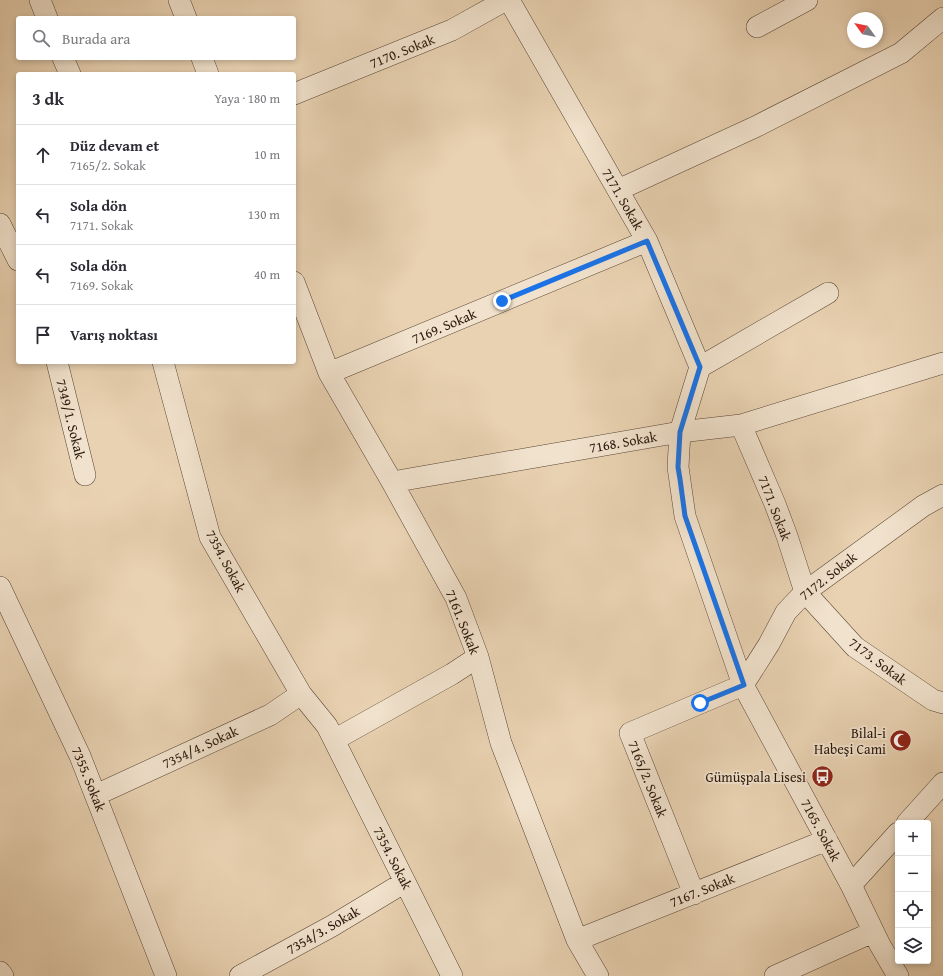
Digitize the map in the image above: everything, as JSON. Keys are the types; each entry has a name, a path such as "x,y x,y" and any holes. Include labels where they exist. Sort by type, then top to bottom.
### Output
{"street":[{"path":"40,0 46,16"},
{"path":"179,0 185,16"},
{"name":"7170. Sokak","path":"296,93 452,30 507,0"},
{"name":"7171. Sokak","path":"507,0 647,241 700,367"},
{"path":"757,27 807,0"},
{"path":"618,190 755,126 901,53 943,18"},
{"path":"64,60 69,72"},
{"path":"203,60 207,72"},
{"path":"0,224 16,256"},
{"name":"7169. Sokak","path":"329,373 647,241"},
{"name":"7161. Sokak","path":"296,287 329,373 392,482 456,598 478,657 501,743 577,940 598,976"},
{"path":"744,685 685,516 678,467 680,432 700,367 828,293"},
{"name":"7168. Sokak","path":"392,482 680,432 741,425 943,363"},
{"name":"7349/1. Sokak","path":"57,364 85,475"},
{"name":"7354. Sokak","path":"164,364 210,537 301,694 327,726 452,976"},
{"name":"7171. Sokak","path":"741,425 775,504 805,592"},
{"name":"7172. Sokak","path":"744,685 770,644 786,612 805,592 922,506 943,495"},
{"name":"7355. Sokak","path":"0,587 80,756 166,976"},
{"name":"7173. Sokak","path":"805,592 855,647 933,700 943,703"},
{"path":"334,740 452,674 478,657"},
{"name":"7165. Sokak","path":"744,685 851,885 873,932 898,976"},
{"name":"7165/2. Sokak","path":"694,894 630,733 744,685"},
{"name":"7354/4. Sokak","path":"96,795 270,715 301,694"},
{"path":"910,820 943,783"},
{"path":"851,885 895,836"},
{"name":"7167. Sokak","path":"577,940 827,840"},
{"name":"7354/3. Sokak","path":"240,976 332,926 405,882"},
{"path":"775,976 873,932"},
{"path":"0,972 3,976"}],"place":[{"name":"Bilal-i Habeşi Cami","path":"901,741"},
{"name":"Gümüşpala Lisesi","path":"822,777"}],"route":[{"path":"502,301 647,241 700,367 680,432 678,467 685,516 744,685 700,703"}]}
